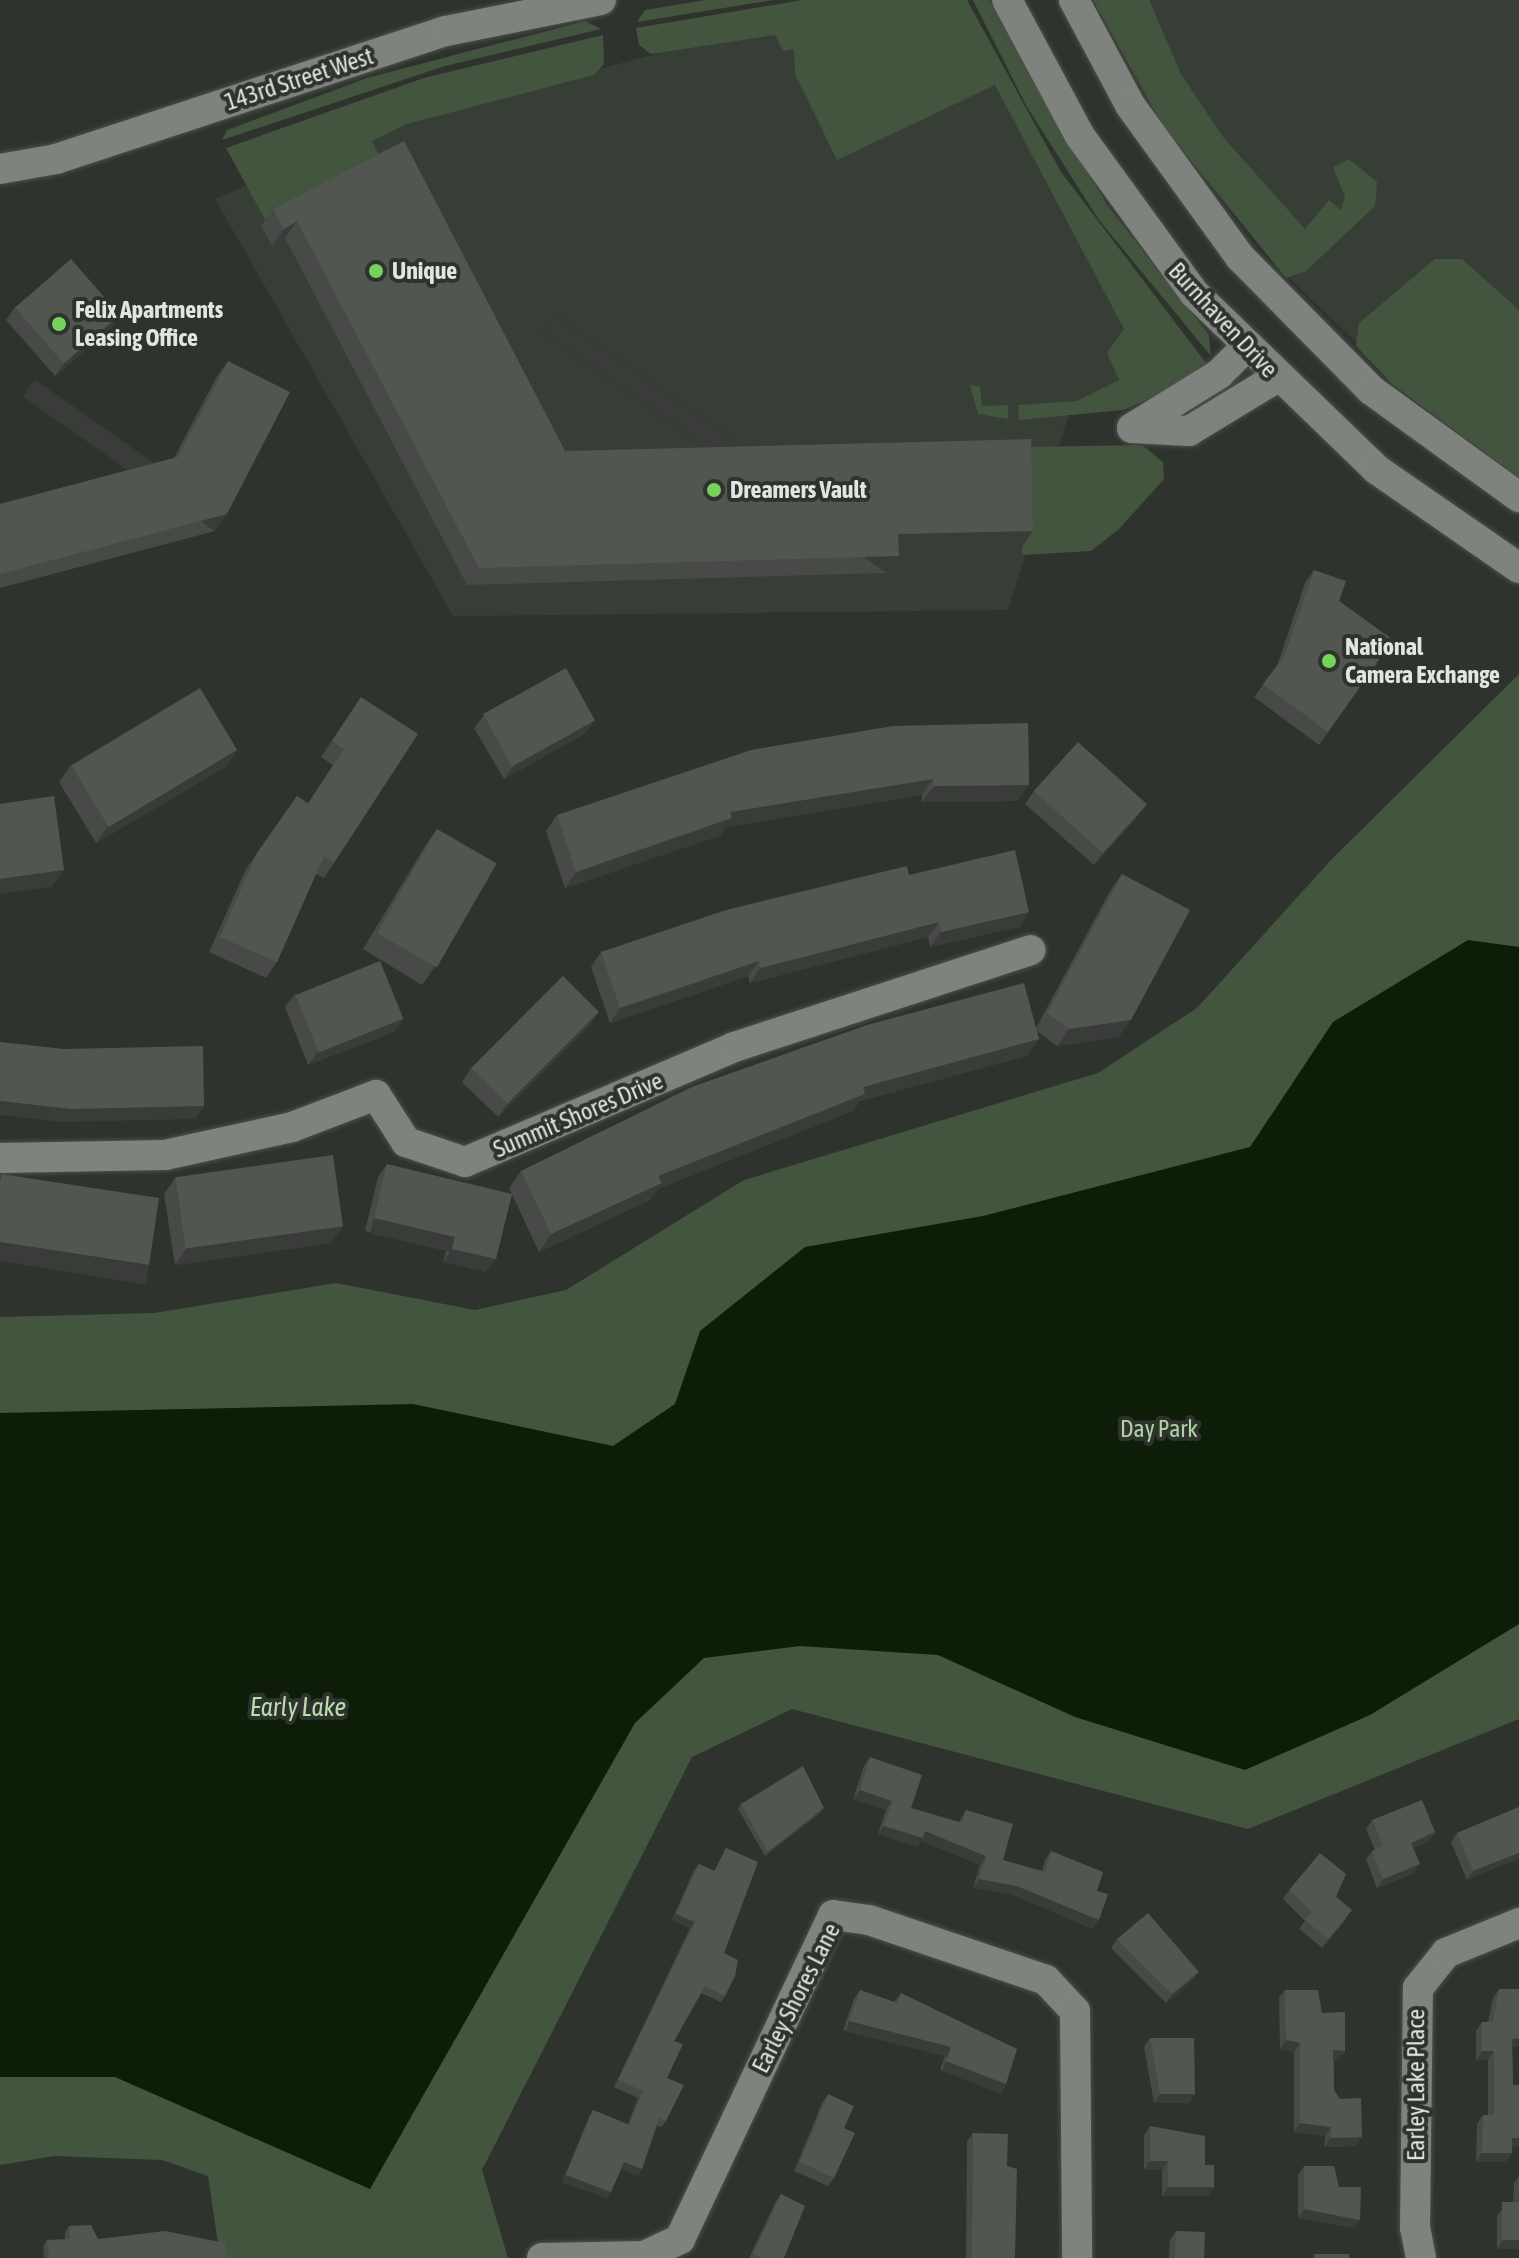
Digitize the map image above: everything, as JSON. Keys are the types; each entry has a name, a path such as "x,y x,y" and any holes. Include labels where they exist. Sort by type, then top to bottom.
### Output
{"street":[{"name":"143rd Street West","path":"0,169 56,159 446,31 601,0"},
{"name":"Burnhaven Drive","path":"1007,0 1080,136 1142,229 1244,349 1376,469 1519,568"},
{"path":"1074,0 1130,105 1240,257 1371,390 1519,497"},
{"path":"1244,349 1219,374 1132,428 1189,431 1276,378"},
{"name":"Summit Shores Drive","path":"0,1158 76,1162 217,1147 376,1095 406,1142 465,1162 734,1047 1031,950"},
{"name":"Earley Shores Lane","path":"542,2258 644,2256 680,2239 833,1915 869,1920 1046,1980 1075,2011 1077,2258"},
{"name":"Earley Lake Place","path":"1421,2258 1415,2228 1418,1988 1446,1953 1519,1923"}],"shaded area":[{"path":"863,0 954,0 1150,370 1072,405 1008,610 453,616 215,199 400,121"},
{"path":"1096,0 1519,0 1519,473 1367,353 1276,265"}],"green space":[{"path":"705,0 774,0 637,22 645,10"},
{"path":"803,0 967,0 1061,172 1206,363 1166,392 1123,410 1019,420 1018,405 1077,401 1119,380 1107,353 1124,329 995,85 837,160 795,74 794,49 783,51 775,35 651,54 639,45 636,28"},
{"path":"973,0 989,0 1107,205 1209,335 1211,356 1099,220 1027,107"},
{"path":"1093,0 1149,0 1181,74 1223,137 1305,229 1329,200 1341,210 1345,197 1333,167 1349,159 1377,182 1375,206 1306,271 1286,278 1163,126"},
{"path":"585,21 601,29 445,66 222,140 227,130 367,78"},
{"path":"603,35 604,64 594,75 407,124 372,141 383,163 267,223 226,148 424,78"},
{"path":"1435,259 1462,259 1519,310 1519,478 1391,383 1356,346 1359,323"},
{"path":"970,385 980,387 982,406 1008,405 1008,419 978,414"},
{"path":"1142,445 1163,462 1164,479 1119,529 1091,551 1022,555 1021,447"},
{"name":"Early Lake","path":"1519,674 1519,1719 1248,1829 792,1709 692,1757 482,2170 508,2258 220,2258 208,2176 162,2160 54,2156 0,2165 0,1317 154,1313 336,1283 475,1310 566,1290 744,1180 1098,1073 1197,1008 1331,860"}],"water":[{"name":"Early Lake","path":"1468,940 1519,947 1519,1624 1370,1715 1245,1770 1075,1717 938,1655 800,1646 704,1658 635,1723 370,2189 115,2077 0,2077 0,1413 413,1404 613,1446 675,1404 700,1331 805,1247 983,1216 1250,1147 1333,1022"}],"building":[{"path":"404,141 565,451 1031,439 1033,531 898,534 899,556 479,568 297,221 284,229 273,209"},
{"name":"Felix Apartments Leasing Office","path":"71,259 120,315 64,363 15,308"},
{"path":"228,361 290,392 227,514 0,574 0,504 178,457"},
{"name":"National Camera Exchange","path":"1314,570 1346,581 1339,601 1393,640 1328,732 1263,684 1285,655"},
{"path":"566,668 595,720 512,767 483,714"},
{"path":"200,688 237,750 109,827 71,765"},
{"path":"361,697 418,734 334,863 324,856 277,962 220,937 257,853 297,796 308,804 344,749 332,741"},
{"path":"1028,723 1029,785 934,786 933,779 730,812 732,818 576,872 557,815 751,750 893,726"},
{"path":"1078,742 1147,804 1103,853 1034,791"},
{"path":"54,796 64,870 0,879 0,804"},
{"path":"437,829 497,864 437,967 377,933"},
{"path":"1015,850 1029,912 941,932 939,922 760,968 759,961 620,1008 601,952 726,910 907,866 909,875"},
{"path":"1122,874 1190,910 1131,1020 1069,1029 1047,1013"},
{"path":"380,961 403,1018 319,1053 296,995"},
{"path":"563,976 599,1012 507,1104 471,1068"},
{"path":"1024,983 1039,1039 863,1087 865,1094 658,1176 662,1183 551,1234 521,1171 692,1087 867,1025"},
{"path":"0,1042 64,1049 203,1046 204,1106 71,1109 0,1101"},
{"path":"333,1155 343,1226 186,1248 176,1177"},
{"path":"387,1164 512,1194 496,1259 452,1249 455,1237 374,1218"},
{"path":"1,1174 159,1198 149,1265 0,1242"},
{"path":"870,1757 922,1775 911,1808 962,1823 966,1810 1013,1824 1003,1860 1045,1872 1051,1851 1103,1872 1097,1891 1108,1894 1099,1920 1017,1886 979,1879 986,1856 925,1831 923,1838 884,1826 892,1801 860,1790"},
{"path":"803,1766 824,1808 768,1852 741,1804"},
{"path":"1422,1800 1435,1832 1411,1843 1420,1864 1383,1879 1372,1851 1383,1846 1372,1820"},
{"path":"1519,1807 1519,1853 1473,1871 1457,1833"},
{"path":"726,1848 758,1862 724,1953 738,1960 735,1976 725,1996 705,1986 674,2041 683,2044 667,2078 684,2085 666,2121 659,2118 642,2169 624,2162 611,2192 566,2175 593,2110 629,2125 643,2091 618,2080 695,1922 676,1914 699,1864 715,1871"},
{"path":"1320,1853 1346,1874 1336,1897 1352,1910 1328,1939 1305,1920 1312,1912 1289,1890"},
{"path":"1148,1913 1199,1972 1172,1994 1117,1939"},
{"path":"1499,1989 1519,1989 1519,2038 1512,2039 1513,2085 1519,2085 1519,2138 1512,2138 1512,2153 1482,2153 1483,2115 1494,2115 1494,2051 1482,2051 1482,2022 1493,2022"},
{"path":"860,1990 897,2003 901,1993 1017,2049 1006,2084 946,2061 951,2047 849,2021"},
{"path":"1285,1990 1318,1990 1322,2013 1345,2012 1345,2051 1333,2050 1334,2090 1340,2099 1361,2098 1362,2137 1331,2138 1331,2127 1300,2123 1300,2043 1286,2040"},
{"path":"1150,2038 1194,2038 1195,2094 1160,2094"},
{"path":"828,2094 854,2106 844,2128 855,2133 834,2178 800,2162"},
{"path":"1150,2126 1205,2136 1205,2165 1214,2165 1214,2187 1168,2187 1168,2161 1150,2161"},
{"path":"973,2133 1008,2134 1007,2166 1017,2169 1014,2258 972,2258"},
{"path":"1304,2166 1334,2166 1339,2187 1361,2187 1360,2220 1304,2209"},
{"path":"781,2194 805,2206 784,2258 761,2258 753,2254"},
{"path":"1502,2202 1519,2202 1519,2240 1502,2240"},
{"path":"91,2225 98,2239 165,2231 225,2243 226,2258 49,2258 47,2240 70,2239 69,2226"},
{"path":"1176,2231 1205,2232 1204,2258 1175,2258"},
{"path":"1314,2254 1349,2254 1349,2258 1314,2258"}],"place":[{"name":"Unique","path":"376,271"},
{"name":"Felix Apartments Leasing Office","path":"59,324"},
{"name":"Dreamers Vault","path":"714,490"},
{"name":"National Camera Exchange","path":"1329,661"}],"park label":[{"name":"Day Park","path":"1159,1429"}]}
